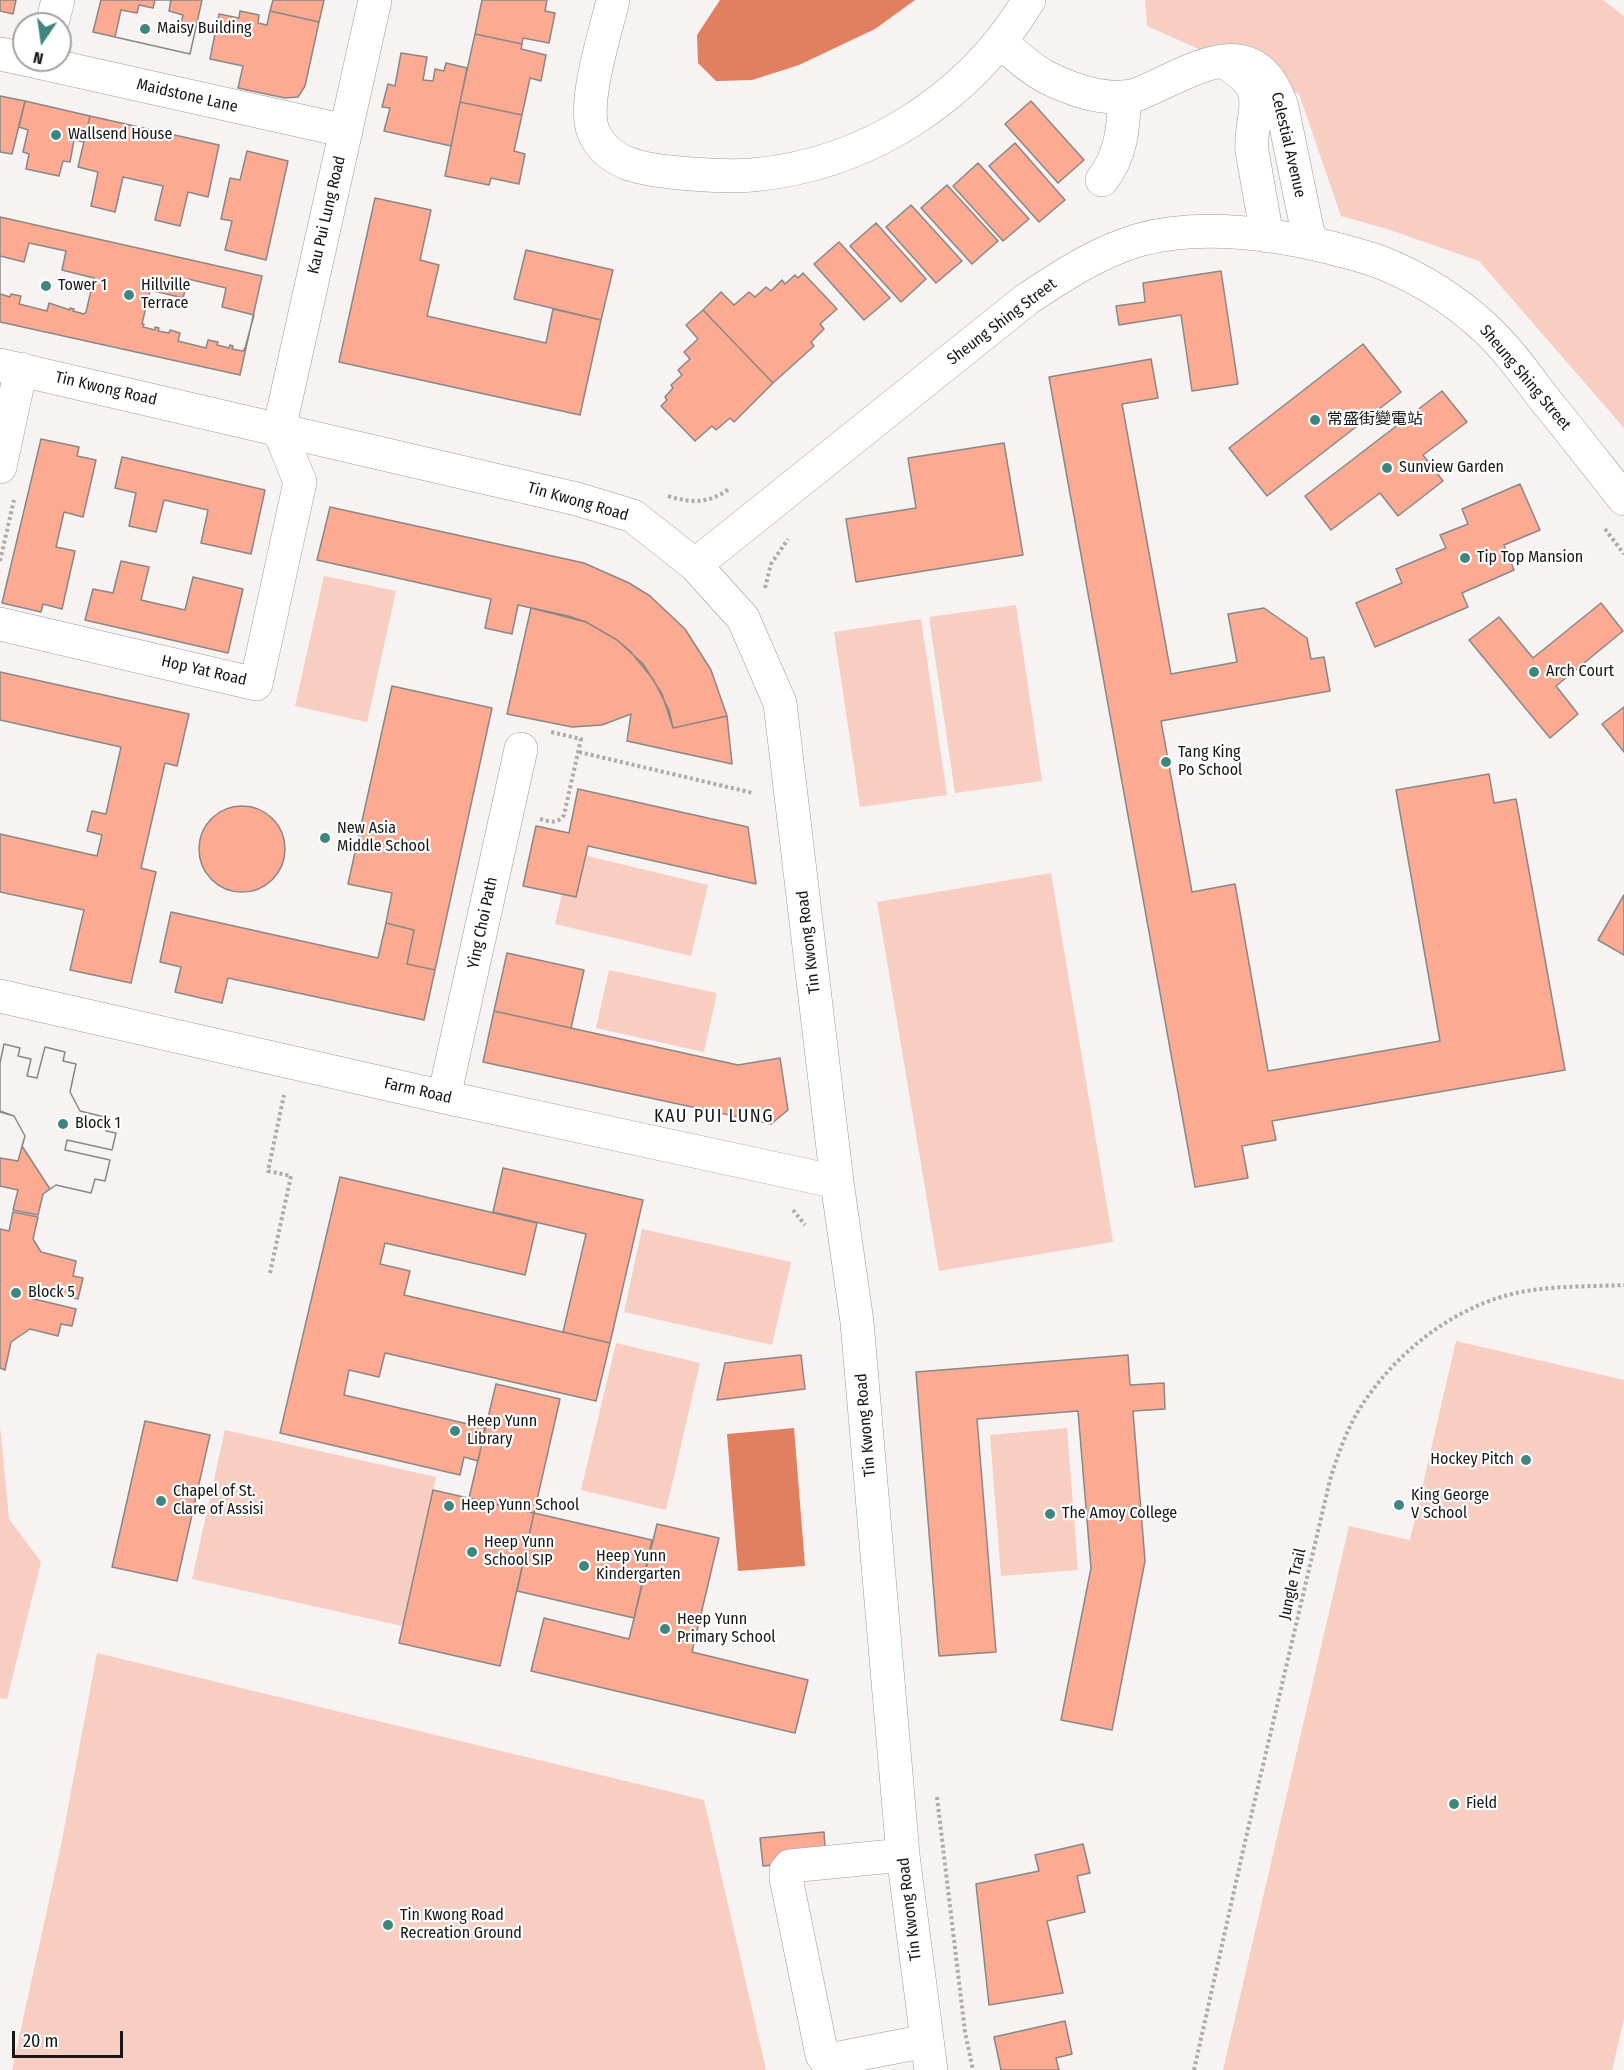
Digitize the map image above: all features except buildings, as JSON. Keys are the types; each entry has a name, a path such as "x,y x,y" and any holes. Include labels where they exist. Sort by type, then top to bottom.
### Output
{"street":[{"name":"Kau Pui Lung Road","path":"279,430 375,0"},
{"path":"613,0 590,99 593,132 610,155 623,162 640,167 713,176 772,172 811,165 866,146 915,119 981,65 1001,43 1029,0"},
{"name":"Celestial Avenue","path":"1001,43 1032,68 1059,83 1095,94 1124,98 1148,90 1208,63 1236,61 1250,64 1265,74 1275,87 1282,107 1310,243"},
{"name":"Celestial Avenue","path":"1208,63 1232,68 1244,75 1252,85 1256,98 1251,140 1252,151 1267,236"},
{"name":"Maidstone Lane","path":"72,69 346,131"},
{"path":"1102,180 1110,170 1122,135 1124,98"},
{"name":"Sheung Shing Street","path":"695,565 1027,299 1063,275 1104,253 1140,240 1206,232 1237,232 1310,243 1383,263 1420,281 1455,303 1485,328 1517,364 1624,499"},
{"path":"0,467 11,367"},
{"name":"Tin Kwong Road","path":"11,367 577,499 633,516 695,565 743,618 780,703 837,1182 857,1322 903,1855 928,2055"},
{"name":"Hop Yat Road","path":"0,624 256,684 300,482 279,430"},
{"name":"Ying Choi Path","path":"444,1097 532,739"},
{"name":"Farm Road","path":"0,996 444,1097 837,1182"},
{"path":"903,1855 790,1866 786,1871 786,1878 822,2055 825,2059 928,2055"}],"path":[{"path":"1603,527 1624,554"},
{"path":"764,596 771,564 791,536"},
{"path":"532,739 581,739 564,815 560,820 554,822 540,819 535,821"},
{"path":"579,752 753,793"},
{"path":"752,782 755,804"},
{"path":"270,1273 291,1176 268,1171 285,1092"},
{"name":"Jungle Trail","path":"1194,2070 1330,1480 1343,1441 1362,1405 1387,1372 1416,1345 1442,1324 1471,1308 1502,1296 1535,1290 1624,1285"}],"shaded area":[{"path":"720,0 915,0 875,29 799,65 752,80 716,81 698,63 697,35"},
{"path":"1145,0 1603,0 1624,16 1624,428 1479,261 1387,229 1341,216 1299,94 1147,26"},
{"path":"324,576 396,591 367,722 295,706"},
{"path":"1016,605 1042,781 955,793 929,617"},
{"path":"921,619 947,795 860,807 834,632"},
{"path":"571,852 708,885 691,956 555,924"},
{"path":"1051,873 1113,1242 939,1271 877,902"},
{"path":"609,970 717,993 704,1052 596,1028"},
{"path":"642,1229 791,1262 772,1345 624,1312"},
{"name":"Field","path":"1456,1341 1624,1380 1624,2019 1612,2070 1223,2070 1349,1526 1410,1540"},
{"path":"616,1343 700,1363 666,1510 581,1490"},
{"path":"0,1426 9,1519 41,1562 7,1699 0,1698"},
{"path":"794,1428 805,1566 738,1571 727,1434"},
{"path":"1067,1428 1078,1570 1001,1576 990,1435"},
{"path":"225,1430 436,1477 402,1626 192,1579"},
{"name":"Tin Kwong Road Recreation Ground","path":"97,1653 704,1800 766,2070 12,2070 60,1850"}],"place":[{"name":"Maisy Building","path":"145,29"},
{"name":"Wallsend House","path":"56,135"},
{"name":"Tower 1","path":"46,286"},
{"name":"Hillville Terrace","path":"129,295"},
{"name":"常盛街變電站","path":"1315,420"},
{"name":"Sunview Garden","path":"1387,468"},
{"name":"Tip Top Mansion","path":"1465,558"},
{"name":"Arch Court","path":"1534,672"},
{"name":"Tang King Po School","path":"1166,762"},
{"name":"New Asia Middle School","path":"325,838"},
{"name":"Block 1","path":"63,1124"},
{"name":"Block 5","path":"16,1293"},
{"name":"Heep Yunn Library","path":"455,1431"},
{"name":"Hockey Pitch","path":"1526,1460"},
{"name":"Chapel of St. Clare of Assisi","path":"161,1501"},
{"name":"King George V School","path":"1399,1505"},
{"name":"Heep Yunn School","path":"449,1506"},
{"name":"The Amoy College","path":"1050,1514"},
{"name":"Heep Yunn School SIP","path":"472,1552"},
{"name":"Heep Yunn Kindergarten","path":"584,1566"},
{"name":"Heep Yunn Primary School","path":"665,1629"},
{"name":"Field","path":"1454,1804"},
{"name":"Tin Kwong Road Recreation Ground","path":"388,1925"}],"district":[{"name":"KAU PUI LUNG","path":"714,1117"}]}
